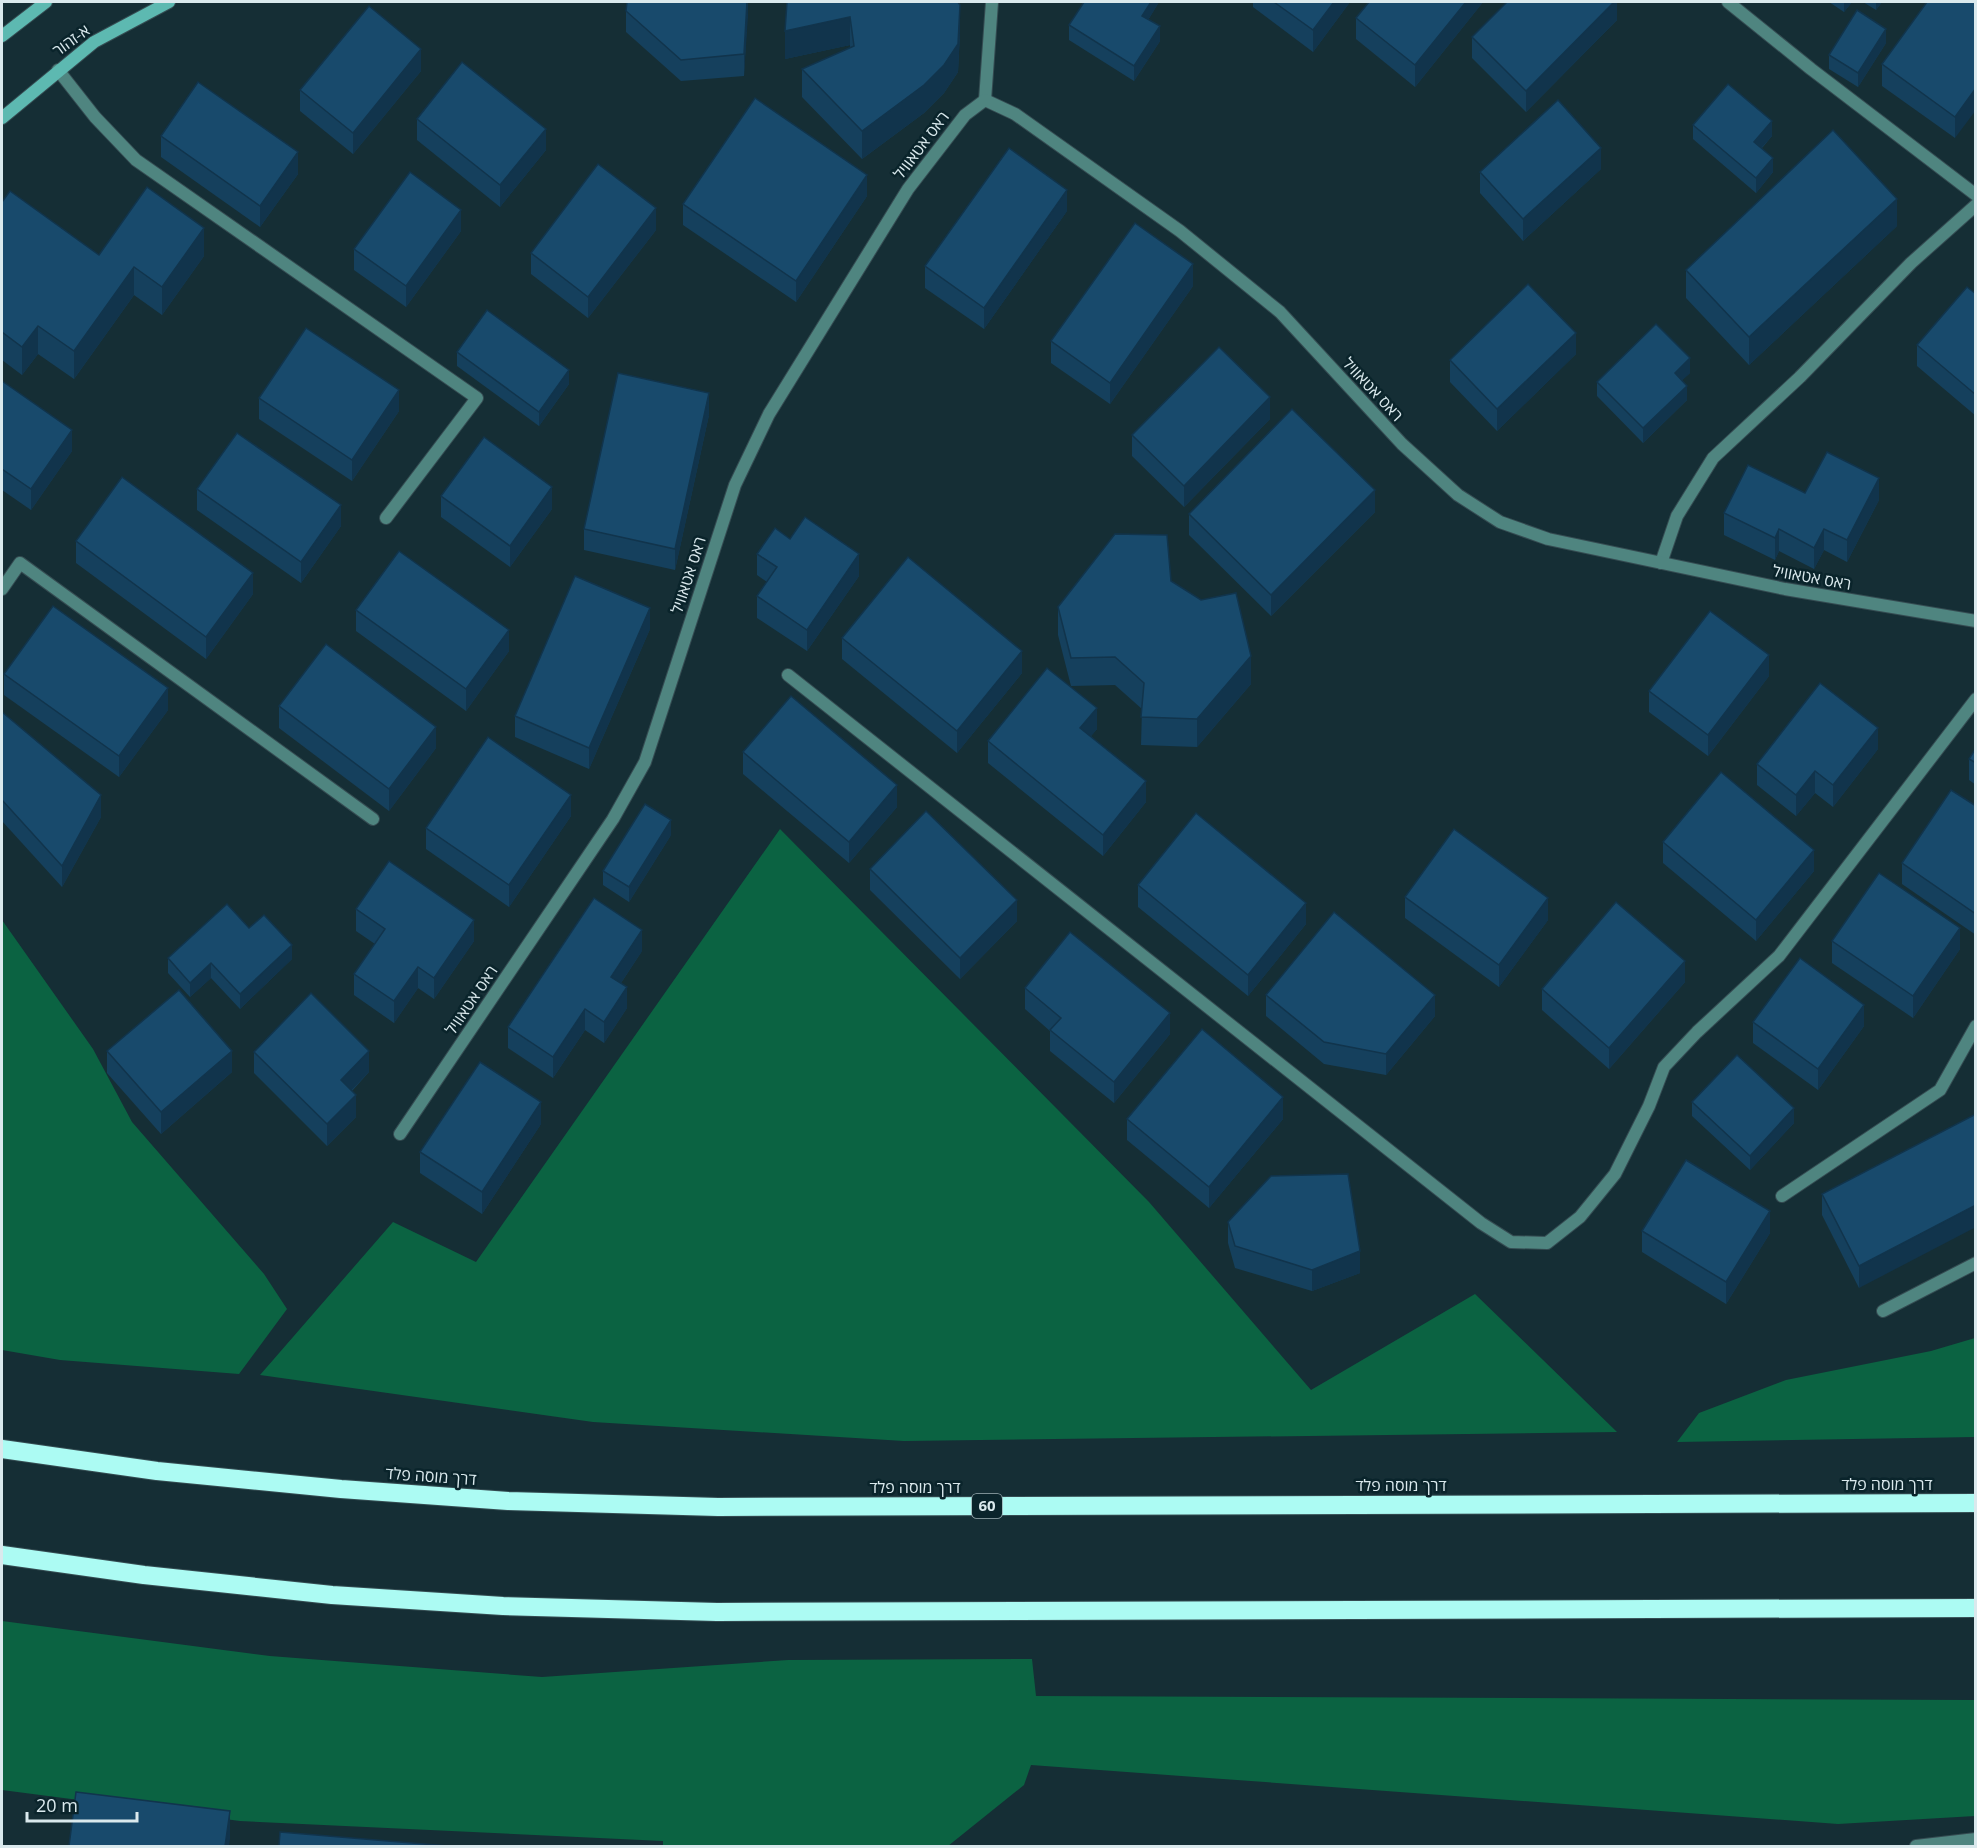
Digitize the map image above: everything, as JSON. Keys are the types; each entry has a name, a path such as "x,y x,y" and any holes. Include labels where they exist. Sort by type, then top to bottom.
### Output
{"highway":[{"name":"דרך מוסה פלד","path":"2,1449 157,1471 341,1489 508,1500 683,1506 1976,1503"},
{"path":"2,1555 144,1575 332,1594 503,1606 717,1612 1976,1608"}],"main road":[{"path":"2,36 46,2"},
{"name":"א-זהור","path":"2,118 94,42 169,2"}],"street":[{"path":"985,100 992,2"},
{"path":"1728,2 1810,69 1976,195"},
{"path":"58,70 95,117 136,160 477,398 386,518"},
{"name":"ראס אטאוויל","path":"400,1134 614,819 645,762 735,485 769,414 908,189 965,115 985,100 1015,114 1170,224 1280,312 1402,444 1458,495 1500,522 1548,539 1785,589 1976,621"},
{"path":"1661,563 1677,516 1713,458 1800,376 1911,262 1976,205"},
{"path":"2,589 20,563 372,819"},
{"path":"788,675 1480,1223 1511,1242 1547,1243 1580,1217 1615,1174 1649,1106 1664,1067 1697,1032 1779,956 1976,699"},
{"path":"1782,1196 1940,1090 1976,1026"},
{"path":"1883,1311 1976,1263"},
{"path":"1916,1846 1976,1839"}],"green space":[{"path":"780,829 1149,1202 1311,1390 1475,1294 1617,1432 904,1441 593,1422 260,1375 393,1222 476,1262"},
{"path":"2,920 93,1049 132,1122 264,1274 287,1309 239,1374 60,1360 2,1350"},
{"path":"1975,1338 1975,1437 1677,1442 1699,1413 1786,1380 1931,1351"},
{"path":"2,1621 270,1656 542,1677 788,1660 1032,1659 1036,1696 1976,1700 1975,1816 1838,1824 1031,1765 1024,1785 948,1846 663,1846 663,1841 240,1821 2,1790"}],"building":[{"path":"627,2 747,2 744,54 681,60 626,11"},
{"path":"787,2 958,2 960,5 958,44 944,65 924,85 862,131 802,69 854,46 850,17 785,31"},
{"path":"1084,2 1151,2 1142,16 1160,26 1134,66 1069,25"},
{"path":"1274,2 1334,2 1313,30"},
{"path":"1369,2 1466,2 1415,65 1356,18"},
{"path":"1507,2 1614,2 1526,91 1472,37"},
{"path":"1927,2 1976,2 1976,88 1955,117 1882,64"},
{"path":"369,6 421,49 353,133 300,90"},
{"path":"1857,10 1886,29 1858,73 1829,55"},
{"path":"462,62 546,129 500,185 417,119"},
{"path":"198,82 298,152 260,206 161,136"},
{"path":"1728,84 1772,121 1754,142 1773,158 1756,178 1693,125"},
{"path":"755,98 867,175 796,281 683,204"},
{"path":"1558,100 1601,148 1523,219 1480,172"},
{"path":"1833,130 1897,199 1749,337 1686,270"},
{"path":"1009,148 1067,190 984,308 925,266"},
{"path":"598,164 656,208 588,297 531,253"},
{"path":"410,172 461,210 406,286 354,249"},
{"path":"147,187 204,228 162,287 134,267 74,351 38,326 22,347 2,332 2,202 10,191 99,255"},
{"path":"1135,223 1193,264 1110,383 1051,341"},
{"path":"1528,284 1576,333 1497,409 1450,360"},
{"path":"1967,287 1976,294 1976,395 1917,345"},
{"path":"487,310 569,370 539,412 457,352"},
{"path":"1656,324 1690,358 1675,373 1687,386 1643,428 1597,382"},
{"path":"306,328 399,390 352,460 259,398"},
{"path":"1219,347 1270,397 1184,486 1132,435"},
{"path":"618,373 709,393 675,549 584,529"},
{"path":"2,381 72,430 31,489 2,469"},
{"path":"1292,409 1375,490 1271,595 1189,514"},
{"path":"237,433 341,505 301,562 197,489"},
{"path":"484,437 552,487 510,546 441,496"},
{"path":"1827,452 1879,478 1847,540 1824,529 1814,548 1779,529 1775,538 1724,513 1748,465 1805,493"},
{"path":"122,477 253,573 206,637 76,541"},
{"path":"805,517 859,554 807,630 757,596 777,567 757,554 775,528 790,539"},
{"path":"1115,534 1167,535 1171,581 1201,600 1236,593 1251,656 1197,719 1141,717 1144,683 1115,657 1071,658 1058,607"},
{"path":"399,551 509,630 466,689 356,610"},
{"path":"908,557 1022,651 957,731 842,638"},
{"path":"575,576 650,608 589,748 515,716"},
{"path":"53,606 168,688 119,756 4,674"},
{"path":"1710,611 1769,655 1708,735 1649,691"},
{"path":"326,644 436,727 389,789 279,706"},
{"path":"1047,668 1097,708 1080,728 1146,781 1103,835 988,741"},
{"path":"1820,683 1878,728 1833,785 1815,771 1796,795 1757,764"},
{"path":"791,696 897,785 849,842 743,752"},
{"path":"2,712 101,795 62,866 2,800"},
{"path":"488,737 571,795 509,885 426,828"},
{"path":"1976,748 1976,763 1969,759"},
{"path":"1721,772 1814,850 1756,920 1663,842"},
{"path":"1951,790 1976,806 1976,914 1902,863"},
{"path":"645,804 671,820 629,887 603,871"},
{"path":"926,811 1017,900 960,958 870,869"},
{"path":"1196,813 1306,903 1248,975 1138,885"},
{"path":"1454,829 1548,898 1499,965 1405,897"},
{"path":"389,861 474,920 434,978 418,967 394,1001 354,974 385,929 356,909"},
{"path":"1879,873 1960,928 1913,996 1832,941"},
{"path":"594,898 642,930 611,977 627,987 604,1022 585,1009 553,1057 508,1027"},
{"path":"1616,902 1685,961 1609,1048 1542,989"},
{"path":"227,904 249,928 264,915 292,945 240,994 211,963 190,983 168,958"},
{"path":"1334,912 1435,995 1386,1054 1324,1042 1266,995"},
{"path":"1070,932 1170,1013 1114,1082 1050,1030 1061,1018 1025,988"},
{"path":"1800,958 1864,1005 1818,1069 1753,1022"},
{"path":"179,990 232,1051 161,1112 107,1051"},
{"path":"311,993 369,1051 341,1080 356,1095 327,1124 254,1052"},
{"path":"1202,1029 1283,1097 1209,1187 1127,1119"},
{"path":"1737,1055 1794,1108 1750,1156 1692,1102"},
{"path":"480,1062 541,1102 482,1192 420,1152"},
{"path":"1976,1114 1976,1205 1859,1266 1822,1194"},
{"path":"1686,1160 1770,1211 1726,1282 1642,1231"},
{"path":"1348,1174 1360,1251 1312,1270 1235,1246 1228,1222 1271,1176"},
{"path":"76,1792 230,1811 225,1846 69,1846"},
{"path":"280,1832 448,1846 279,1846"}]}
